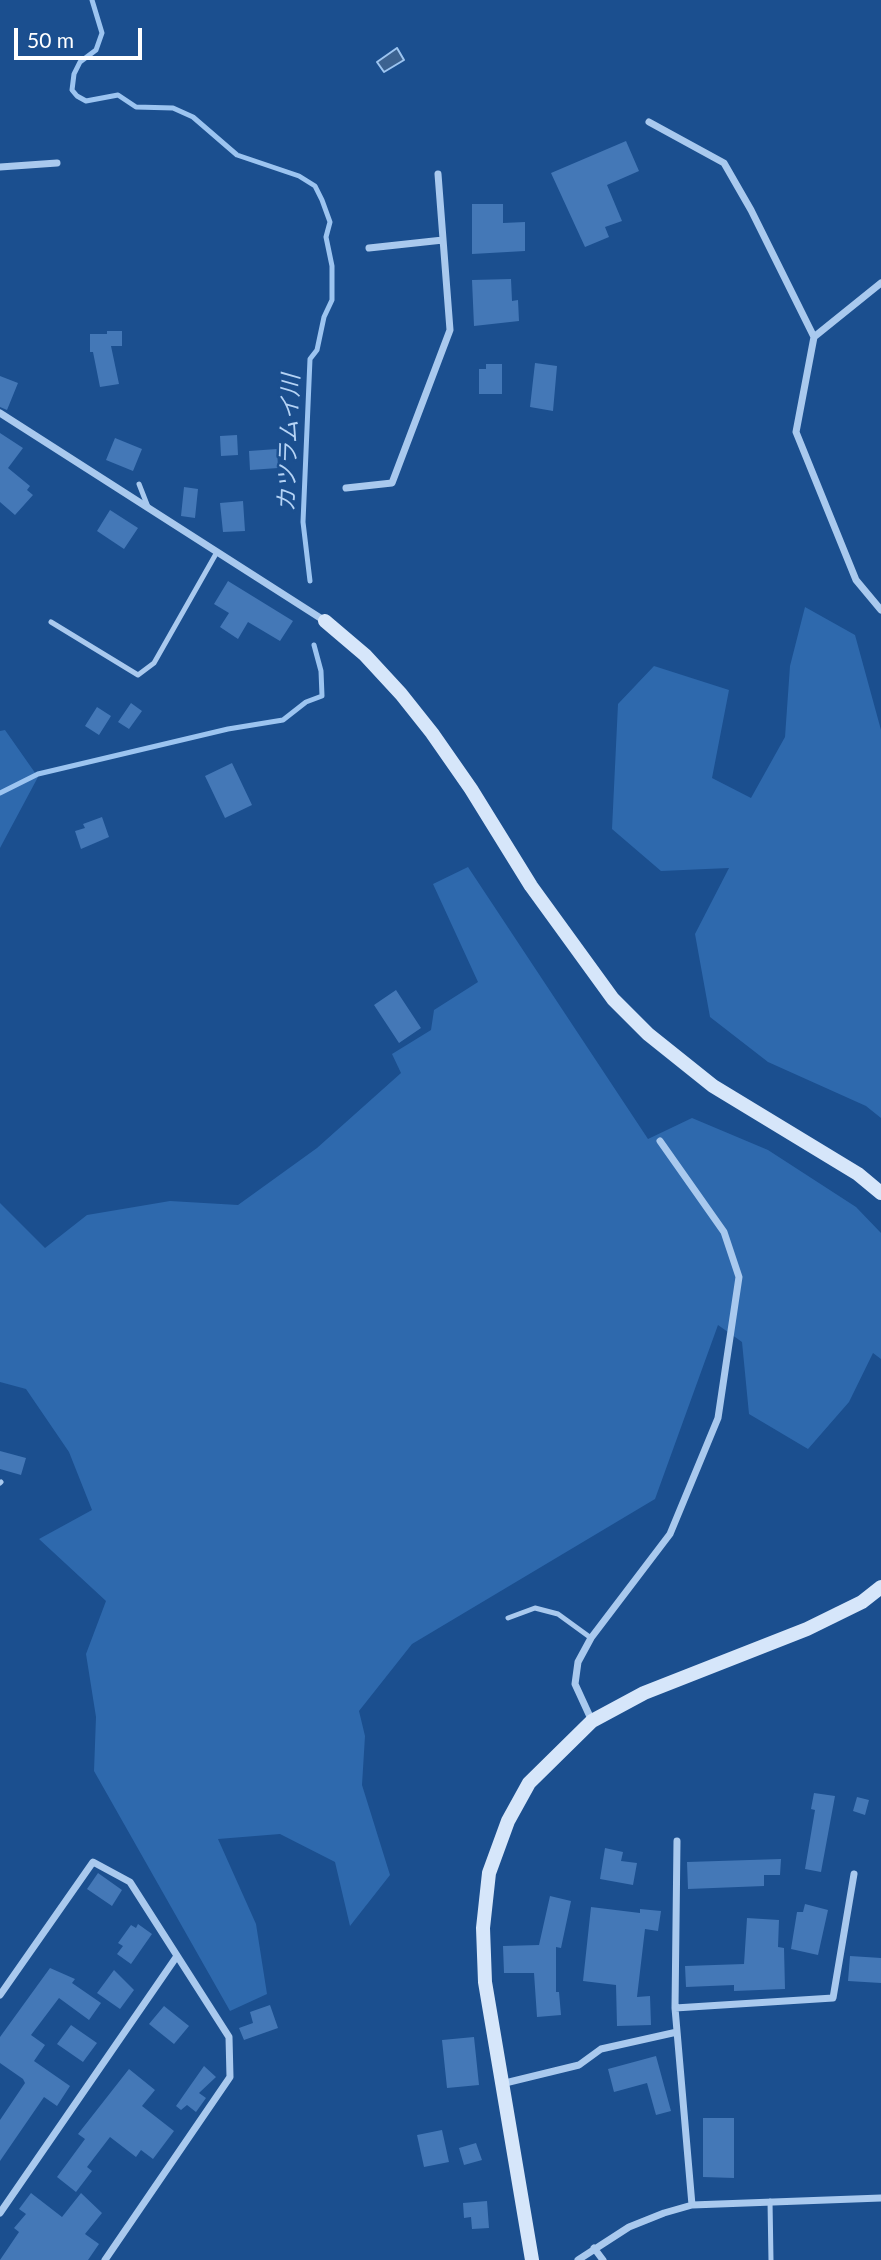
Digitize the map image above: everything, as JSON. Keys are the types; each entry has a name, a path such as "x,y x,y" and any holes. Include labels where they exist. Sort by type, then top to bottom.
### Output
{"street":[{"path":"649,122 724,163 751,210 814,337 796,432 856,580 881,610"},
{"path":"0,167 57,163"},
{"path":"346,488 392,483 450,330 438,174"},
{"path":"369,248 443,240"},
{"path":"814,337 881,283"},
{"path":"0,413 325,621 365,655 432,733 560,929 613,999 648,1034 713,1086 858,1174 881,1193"},
{"path":"592,1721 575,1684 578,1662 591,1637 670,1534 718,1418 738,1277 724,1232 660,1141"},
{"path":"532,2260 500,2084 485,1982 484,1928 489,1873 508,1821 529,1783 592,1721 644,1693 807,1629 862,1602 881,1587"},
{"path":"677,1841 674,2008 692,2206"},
{"path":"0,1995 93,1862 130,1882 229,2037 230,2077 105,2260"},
{"path":"674,2008 833,1998 854,1874"},
{"path":"0,2213 177,1956"},
{"path":"500,2084 579,2065 601,2049 677,2032"},
{"path":"578,2260 629,2227 664,2213 692,2206 881,2198"},
{"path":"594,2248 603,2260"}],"lane":[{"path":"139,484 148,507"},
{"path":"51,622 138,674 154,663 217,552"},
{"path":"508,1618 535,1608 558,1614 591,1637"},
{"path":"770,2201 771,2260"}],"shaded area":[{"path":"397,48 404,60 384,72 377,62"},
{"path":"805,607 855,635 881,730 881,1118 866,1106 768,1062 710,1017 695,934 729,868 661,871 612,829 618,704 654,666 729,690 712,778 751,798 785,737 790,666"},
{"path":"5,730 38,777 0,848 0,731"},
{"path":"468,867 648,1139 692,1118 768,1150 856,1207 881,1233 881,1359 873,1353 849,1402 808,1449 749,1414 742,1342 718,1325 655,1499 412,1644 359,1711 365,1736 362,1785 390,1875 350,1926 335,1862 280,1834 218,1839 256,1924 267,1994 230,2011 94,1771 96,1717 86,1654 106,1601 39,1539 92,1510 69,1452 26,1389 0,1382 0,1203 45,1248 87,1215 170,1201 238,1205 317,1148 401,1073 392,1054 431,1030 434,1010 478,982 433,884"}],"building":[{"path":"626,141 639,171 607,185 622,221 605,227 609,237 585,247 551,173"},
{"path":"472,204 503,204 503,223 525,222 525,251 472,254"},
{"path":"511,279 512,301 518,300 519,321 474,326 472,280"},
{"path":"107,331 122,331 122,346 111,346 119,384 100,387 93,352 90,352 90,334 107,334"},
{"path":"535,363 557,366 553,411 530,407"},
{"path":"486,364 502,364 502,394 479,394 479,369 486,369"},
{"path":"0,376 18,383 7,410 0,407"},
{"path":"0,433 23,448 8,468 30,486 27,490 33,495 15,515 0,502"},
{"path":"237,435 238,455 221,456 220,436"},
{"path":"115,438 142,449 133,471 106,460"},
{"path":"277,449 278,468 250,470 249,451"},
{"path":"184,487 198,489 195,518 181,516"},
{"path":"243,501 245,531 223,532 220,503"},
{"path":"110,510 138,528 124,549 97,531"},
{"path":"228,581 293,621 280,641 248,622 238,639 220,627 229,613 214,604"},
{"path":"131,703 142,711 129,729 118,722"},
{"path":"97,707 111,716 99,735 85,726"},
{"path":"232,763 252,805 225,818 205,776"},
{"path":"102,817 109,837 81,849 75,831 85,828 83,824"},
{"path":"396,990 421,1028 399,1043 374,1005"},
{"path":"0,1451 26,1458 21,1475 0,1469"},
{"path":"814,1793 835,1796 821,1872 805,1869 815,1810 811,1809"},
{"path":"857,1797 869,1800 865,1815 853,1811"},
{"path":"605,1848 623,1852 621,1861 637,1863 633,1885 600,1879"},
{"path":"781,1859 780,1875 764,1875 764,1886 688,1889 687,1862"},
{"path":"98,1873 122,1890 112,1906 87,1889"},
{"path":"550,1896 571,1901 561,1948 556,1947 556,1992 559,1992 561,2015 537,2017 534,1973 504,1973 503,1946 539,1945"},
{"path":"805,1904 828,1910 818,1955 791,1949 797,1912 803,1912"},
{"path":"591,1907 640,1913 640,1909 661,1911 658,1931 645,1929 637,1997 650,1996 651,2025 617,2026 616,1985 583,1981"},
{"path":"747,1918 779,1920 778,1947 784,1948 785,1989 734,1991 734,1985 686,1987 685,1966 744,1964"},
{"path":"138,1924 152,1934 131,1964 117,1954 123,1946 118,1943 131,1925 136,1928"},
{"path":"850,1956 881,1958 881,1983 848,1981"},
{"path":"50,1968 75,1979 72,1983 101,2003 89,2020 59,1998 31,2035 45,2045 34,2061 70,2086 57,2106 44,2097 0,2161 0,2120 25,2083 0,2063 0,2037"},
{"path":"114,1970 134,1990 120,2009 97,1993"},
{"path":"270,2005 278,2028 244,2040 239,2028 253,2023 250,2012"},
{"path":"164,2006 189,2026 174,2044 149,2024"},
{"path":"71,2025 97,2043 83,2062 57,2044"},
{"path":"474,2037 479,2085 447,2088 442,2040"},
{"path":"656,2056 671,2111 656,2115 647,2083 614,2092 608,2069"},
{"path":"204,2066 216,2077 199,2093 206,2098 196,2112 187,2105 181,2110 176,2106"},
{"path":"129,2069 155,2090 142,2106 174,2131 153,2159 141,2150 136,2157 110,2137 87,2167 92,2171 76,2192 57,2177 85,2139 78,2134"},
{"path":"703,2118 734,2118 734,2178 703,2177"},
{"path":"442,2130 449,2162 424,2167 417,2135"},
{"path":"476,2143 482,2160 464,2165 459,2148"},
{"path":"31,2193 62,2217 81,2193 102,2213 85,2234 99,2244 88,2260 0,2260 19,2232 14,2228 26,2214 19,2209"},
{"path":"487,2201 489,2228 472,2229 471,2217 464,2218 463,2203"}],"waterway":[{"name":"カツラムイ川","path":"92,0 102,33 96,50 80,62 74,74 72,90 77,96 86,101 118,95 136,107 173,108 193,117 237,155 299,176 315,186 322,200 330,222 326,237 332,266 332,300 324,317 317,350 310,359 303,522 310,581"},
{"name":"カツラムイ川","path":"0,793 38,774 228,729 283,720 306,702 322,696 321,671 314,645"}]}
